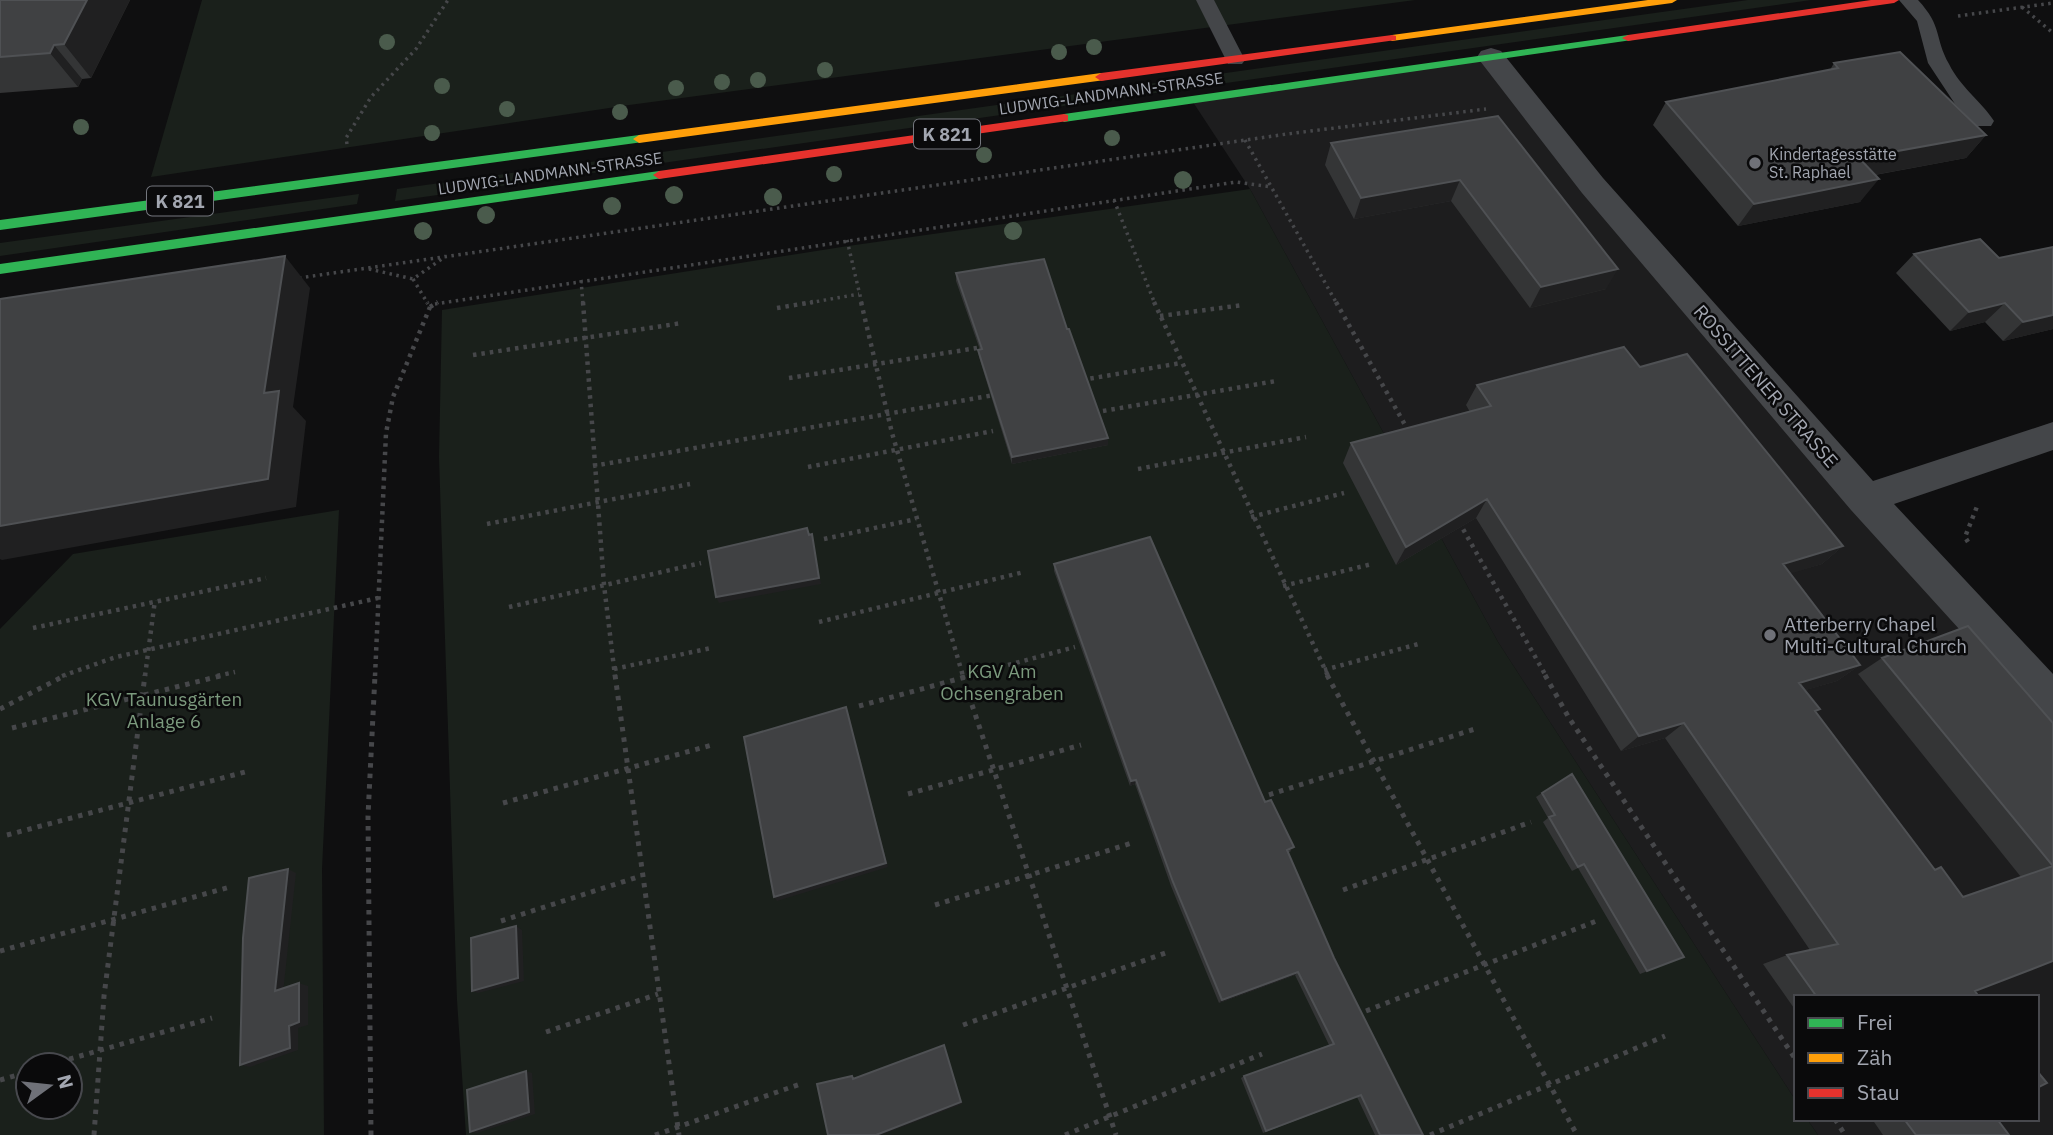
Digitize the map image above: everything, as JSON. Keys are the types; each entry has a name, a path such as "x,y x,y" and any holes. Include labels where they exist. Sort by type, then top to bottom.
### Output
{"main road":[{"name":"LUDWIG-LANDMANN-STRASSE","path":"0,225 1672,0"},
{"name":"LUDWIG-LANDMANN-STRASSE","path":"0,269 1894,0"}],"street":[{"name":"ROSSITTENER STRASSE","path":"1491,57 1664,269 1864,499 2053,703"},
{"path":"1864,499 2053,436"}],"lane":[{"path":"1205,0 1235,60"},
{"path":"1908,0 1926,20 1938,63 1962,100 1984,121"}],"path":[{"path":"349,150 346,138 371,97 416,49 448,0"},
{"path":"2053,3 2022,7 2053,33"},
{"path":"291,279 1245,140 1413,441"},
{"path":"371,1135 368,816 386,433 393,397 430,307 438,302 1236,182 1272,187"},
{"path":"1114,200 1160,316 1324,670 1577,1135"},
{"path":"847,240 887,414 963,677 1116,1135"},
{"path":"413,279 447,256"},
{"path":"364,268 413,279 430,307"},
{"path":"581,280 604,585 626,769 679,1135"},
{"path":"777,308 859,294"},
{"path":"1160,316 1243,305"},
{"path":"473,355 682,323"},
{"path":"789,378 977,348"},
{"path":"1074,382 1181,363"},
{"path":"1103,411 1276,381"},
{"path":"593,466 1008,393"},
{"path":"808,467 993,431"},
{"path":"1138,469 1306,436"},
{"path":"487,524 596,505 690,484"},
{"path":"1251,517 1344,493"},
{"path":"1972,550 1965,537 1980,499"},
{"path":"1454,513 1569,718 1794,1057"},
{"path":"824,539 916,519"},
{"path":"509,607 701,564"},
{"path":"1283,586 1371,564"},
{"path":"819,622 1024,572"},
{"path":"33,628 266,578"},
{"path":"0,709 18,696 75,670 147,650 378,598"},
{"path":"94,1135 114,919 155,600"},
{"path":"1324,670 1422,643"},
{"path":"859,706 1075,647"},
{"path":"614,669 711,649"},
{"path":"12,728 141,698 235,672"},
{"path":"1254,800 1478,728"},
{"path":"503,803 712,744"},
{"path":"908,794 1081,745"},
{"path":"7,835 245,772"},
{"path":"1343,890 1531,822"},
{"path":"935,905 1135,842"},
{"path":"501,921 641,876"},
{"path":"0,951 230,887"},
{"path":"1366,1011 1599,920"},
{"path":"963,1025 1168,952"},
{"path":"546,1032 658,994"},
{"path":"84,1054 212,1018"},
{"path":"1430,1135 1665,1036"},
{"path":"1065,1135 1262,1054"},
{"path":"655,1135 803,1083"}],"shaded area":[{"path":"1491,57 2053,703 2053,1135 1818,1135 1808,1121 2039,1121 2039,995 1794,995 1794,1098 1498,642 1250,189 1191,99"}],"green space":[{"path":"202,0 1415,0 629,105 151,177"},
{"path":"1748,0 1811,0 395,201 397,189"},
{"name":"KGV Am Ochsengraben","path":"1250,189 1498,642 1794,1098 1794,1121 1808,1121 1818,1135 466,1135 457,1000 439,457 442,310 848,246"},
{"path":"359,194 357,204 0,256 0,243"},
{"name":"KGV Taunusgärten Anlage 6","path":"339,510 322,869 324,1135 0,1135 0,629 73,554"}],"building":[{"path":"0,0 87,0 64,44 54,45 50,53 0,57"},
{"path":"1900,52 1986,135 1859,158 1879,179 1754,204 1666,102 1838,68 1834,63"},
{"path":"1498,116 1618,269 1541,287 1460,180 1361,198 1331,143"},
{"path":"1980,239 1999,258 2053,247 2053,315 2023,322 2005,303 1969,312 1914,254"},
{"path":"285,256 264,393 279,391 268,479 0,526 0,299"},
{"path":"1044,259 1108,438 1012,457 978,350 982,349 956,273"},
{"path":"1624,347 1640,367 1687,354 1843,546 1783,564 1860,665 1799,683 1820,709 1815,711 1935,870 1941,867 1963,897 2053,866 2053,961 1975,991 1978,995 1816,995 1787,955 1838,944 1684,723 1639,736 1487,499 1406,547 1351,443 1491,406 1477,385"},
{"path":"807,528 809,535 812,534 819,578 716,597 708,551"},
{"path":"1150,537 1265,802 1271,800 1294,847 1287,850 1334,958 1423,1135 1380,1135 1361,1095 1266,1131 1244,1076 1334,1044 1298,972 1222,1000 1173,882 1136,780 1131,781 1054,564"},
{"path":"1968,626 2053,723 2053,866 1882,658"},
{"path":"846,707 886,863 774,897 744,737"},
{"path":"1572,774 1684,957 1647,971 1584,864 1578,867 1549,817 1555,815 1542,793"},
{"path":"288,869 275,991 299,983 299,1022 289,1026 290,1048 240,1065 243,938 249,878"},
{"path":"516,926 518,978 472,991 471,938"},
{"path":"944,1045 961,1102 876,1135 828,1135 817,1084 852,1076 853,1079"},
{"path":"526,1071 529,1112 470,1132 467,1090"},
{"path":"2039,1073 2047,1083 2039,1087"},
{"path":"1906,1121 1998,1121 2009,1135 1916,1135"}],"traffic: fast":[{"path":"1064,118 1628,38"},
{"path":"0,225 639,139"},
{"path":"0,269 659,175"}],"traffic: slow":[{"path":"1392,38 1672,0"},
{"path":"639,139 1101,77"}],"traffic: jam":[{"path":"1628,38 1894,0"},
{"path":"1101,77 1392,38"},
{"path":"659,175 1064,118"}],"place":[{"name":"Kindertagesstätte St. Raphael","path":"1755,163"},
{"name":"Atterberry Chapel Multi-Cultural Church","path":"1770,635"}]}
